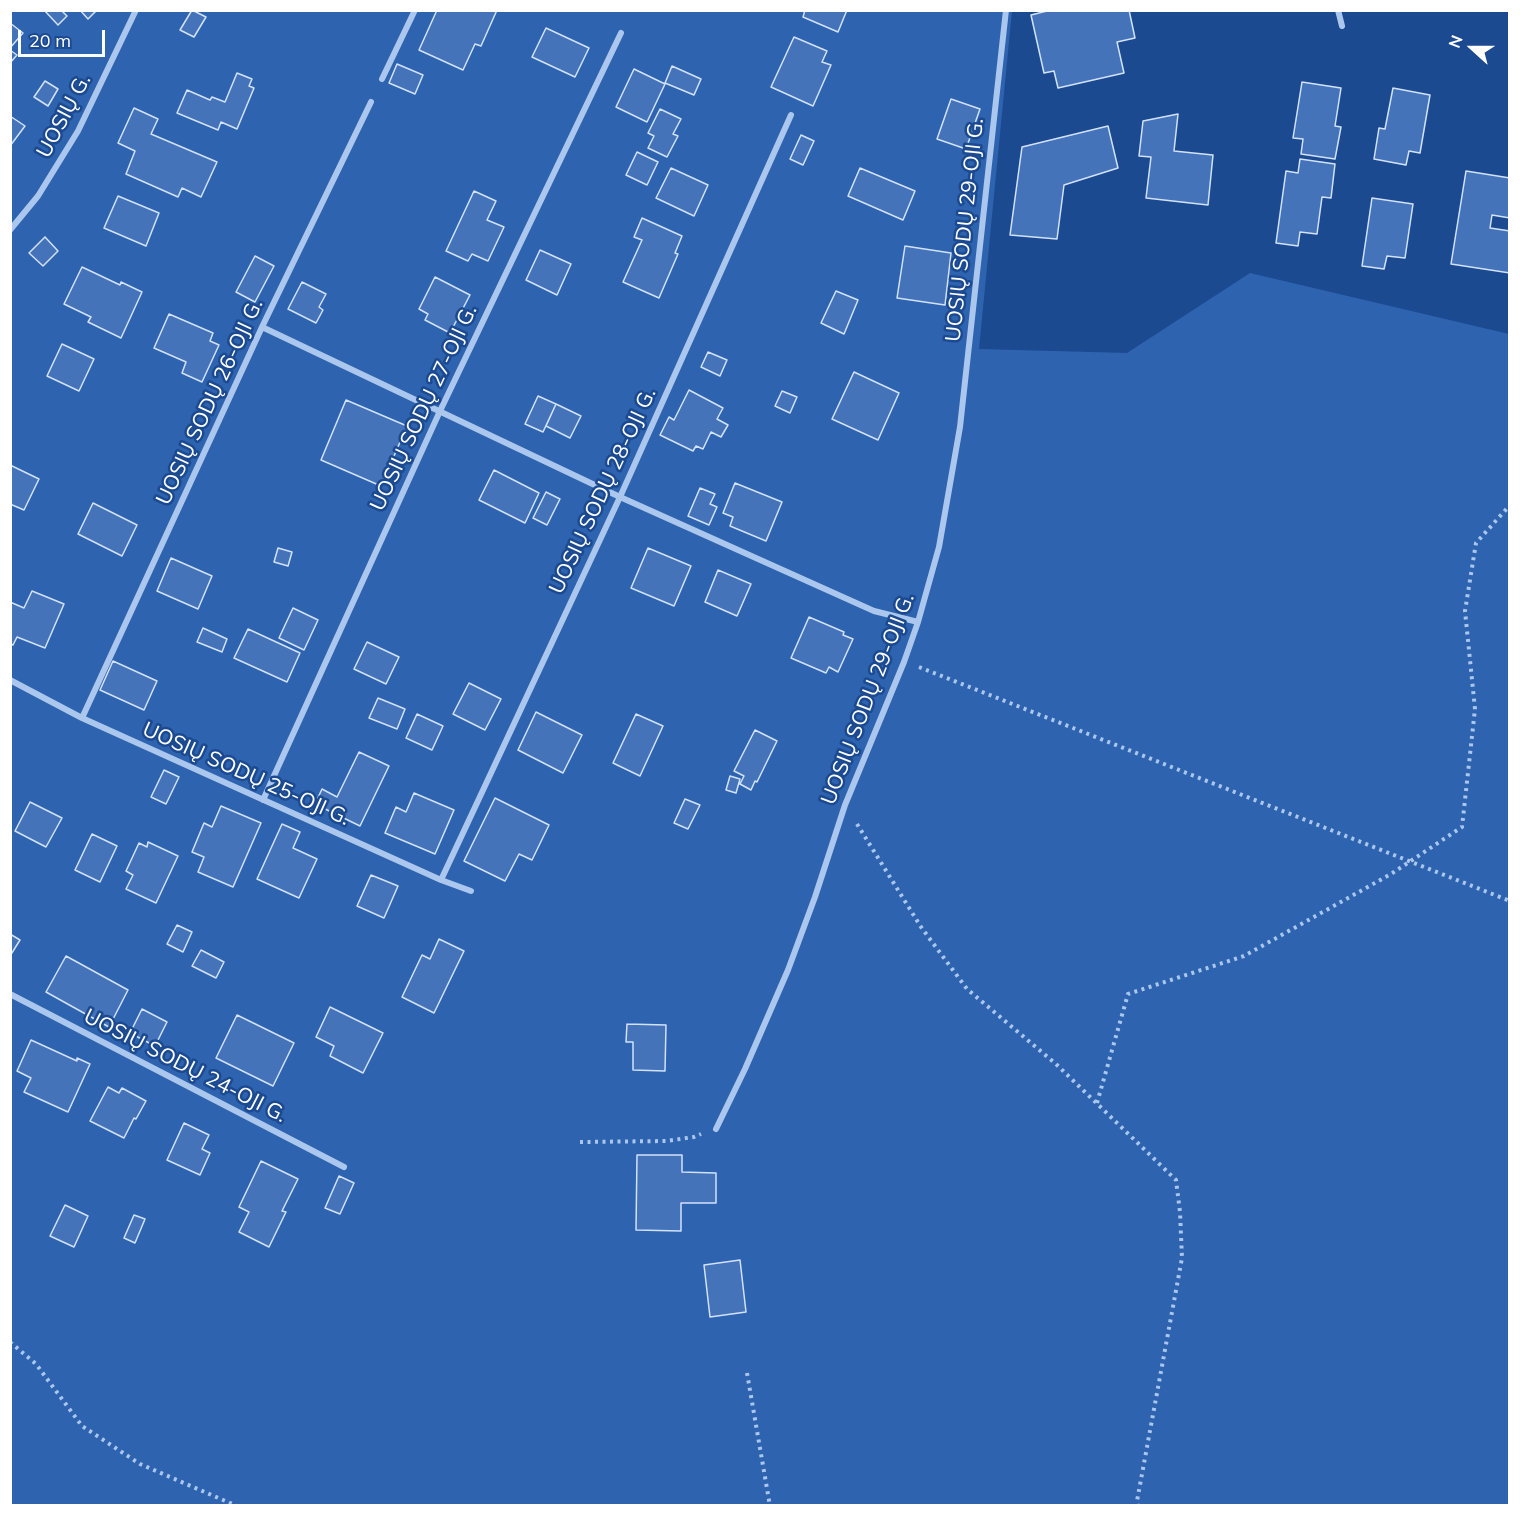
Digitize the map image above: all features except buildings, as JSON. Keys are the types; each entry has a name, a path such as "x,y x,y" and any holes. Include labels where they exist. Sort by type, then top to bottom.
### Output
{"street":[{"name":"UOSIŲ G.","path":"10,230 38,196 78,132 136,10"},
{"path":"382,80 415,10"},
{"name":"UOSIŲ SODŲ 29-OJI G.","path":"716,1129 788,970 845,805 904,662 939,547 960,427 1006,10"},
{"path":"1338,10 1342,26"},
{"name":"UOSIŲ SODŲ 27-OJI G.","path":"263,800 440,411 621,33"},
{"name":"UOSIŲ SODŲ 26-OJI G.","path":"82,718 262,327 371,102"},
{"name":"UOSIŲ SODŲ 28-OJI G.","path":"441,880 620,496 791,115"},
{"path":"262,327 620,496 874,611 918,622"},
{"name":"UOSIŲ SODŲ 25-OJI G.","path":"10,680 82,718 441,880 471,891"},
{"name":"UOSIŲ SODŲ 24-OJI G.","path":"10,994 344,1167"}],"path":[{"path":"1097,1103 1128,994 1244,956 1391,874 1462,827 1475,710 1465,611 1476,543 1509,505"},
{"path":"904,662 1509,901"},
{"path":"845,805 921,927 967,989 1056,1064 1176,1180 1182,1258 1137,1501 1138,1506"},
{"path":"580,1142 666,1141 694,1137 716,1129"},
{"path":"10,1342 36,1364 82,1425 140,1464 237,1506"},
{"path":"747,1373 770,1506"}],"shaded area":[{"path":"10,11 1012,11 979,349 1127,353 1250,273 1509,334 1509,1505 11,1505"}]}
